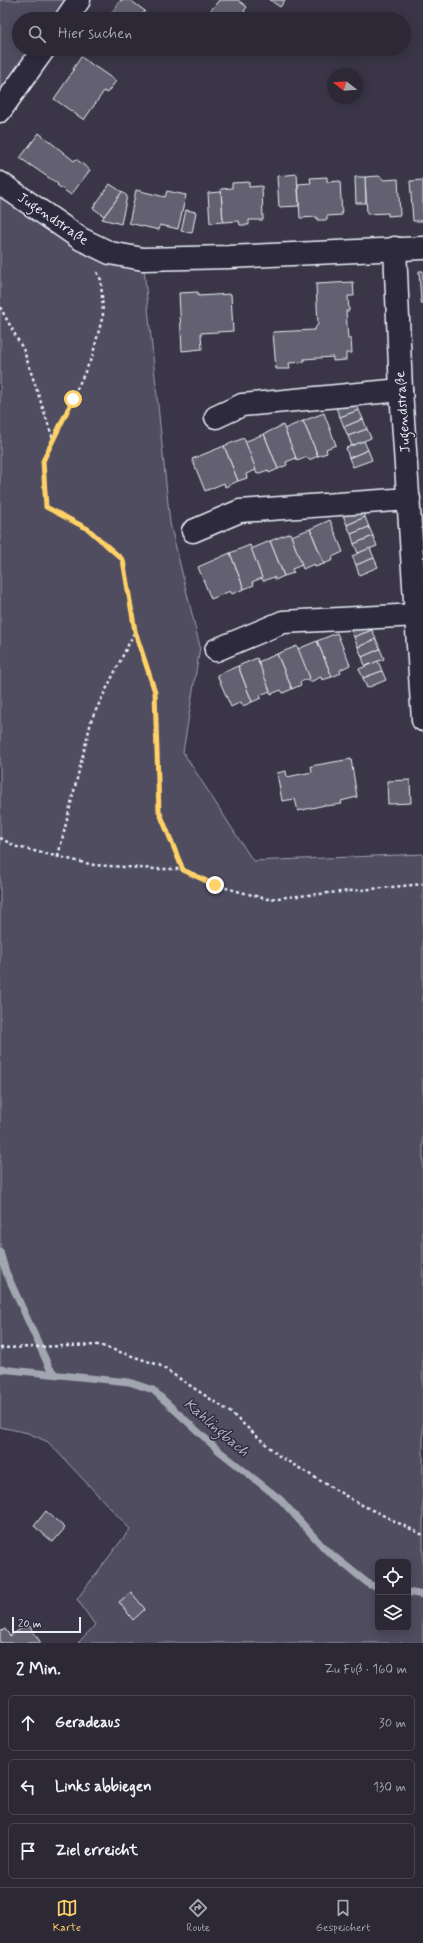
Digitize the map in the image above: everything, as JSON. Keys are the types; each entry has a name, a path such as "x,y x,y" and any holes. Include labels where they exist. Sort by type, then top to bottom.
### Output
{"street":[{"path":"71,12 79,0"},
{"path":"1,106 39,56"},
{"name":"Jugendstraße","path":"0,183 81,239 110,253 144,259 229,257 395,248 423,248"},
{"name":"Jugendstraße","path":"395,248 401,390 423,720"},
{"path":"216,417 242,405 401,390"},
{"path":"192,531 240,511 409,499"},
{"path":"216,650 283,622 417,615"}],"path":[{"path":"81,239 101,280 103,315 92,357 43,461 46,507 88,529 123,560 135,631 155,692 159,811 183,870"},
{"path":"0,307 24,351 53,439"},
{"path":"58,856 92,718 135,631"},
{"path":"0,838 17,847 94,865 183,870 215,885 267,899 423,884"},
{"path":"0,1348 99,1345 159,1365 230,1412 279,1456 356,1502 423,1535"}],"shaded area":[{"path":"0,0 79,0 71,12 12,12 12,56 39,56 0,111"},
{"path":"0,183 14,192 143,259 170,523 200,647 183,752 253,861 423,854 423,1643 78,1643 95,1625 77,1599 130,1529 48,1442 28,1433 0,1427"}],"building":[{"path":"121,0 130,0 145,11 144,12 112,12"},
{"path":"219,0 238,0 247,7 244,11 245,12 210,12"},
{"path":"270,0 285,0 280,7"},
{"path":"81,57 116,81 107,93 104,91 84,120 54,99"},
{"path":"39,133 74,161 76,159 90,170 71,195 57,185 58,184 20,158"},
{"path":"297,174 299,206 279,207 277,176"},
{"path":"379,176 384,180 398,179 400,215 388,216 388,213 367,214 365,177"},
{"path":"327,177 327,182 340,181 342,215 327,216 327,220 317,220 317,217 300,218 298,184 311,183 310,178"},
{"path":"355,177 365,177 366,203 356,203"},
{"path":"423,180 423,221 413,221 410,181"},
{"path":"249,182 249,187 262,186 263,220 249,220 249,225 240,225 239,221 223,222 221,189 232,188 232,183"},
{"path":"110,184 122,192 104,216 93,208"},
{"path":"136,190 165,197 167,191 186,195 178,229 160,225 159,230 129,223"},
{"path":"122,192 127,196 121,224 102,219"},
{"path":"221,192 223,222 210,223 208,193"},
{"path":"186,210 196,212 192,233 181,231"},
{"path":"419,271 423,271 423,303 421,303"},
{"path":"353,282 354,296 348,296 349,311 346,311 348,339 351,339 352,353 346,353 346,360 333,361 333,357 304,359 304,362 289,363 290,369 276,369 273,332 314,330 318,324 316,284"},
{"path":"198,292 198,296 231,294 233,331 201,333 202,349 182,351 179,293"},
{"path":"355,400 359,410 340,417 336,408"},
{"path":"359,410 363,419 344,427 340,417"},
{"path":"324,413 336,445 326,449 327,453 318,456 303,421"},
{"path":"363,419 367,429 348,436 344,427"},
{"path":"303,421 318,456 309,460 307,457 297,461 284,429"},
{"path":"283,425 296,458 286,462 287,465 278,469 264,434"},
{"path":"367,429 371,438 352,446 348,436"},
{"path":"264,434 278,469 269,473 268,470 257,474 244,442"},
{"path":"244,438 256,470 246,474 247,478 238,481 224,446"},
{"path":"364,441 368,450 349,458 346,448"},
{"path":"224,446 238,481 225,487 224,483 205,491 192,459"},
{"path":"368,450 372,460 353,467 349,458"},
{"path":"361,508 365,517 347,525 343,515"},
{"path":"365,517 369,527 351,534 347,525"},
{"path":"330,520 343,552 332,557 333,560 324,564 310,529"},
{"path":"369,527 373,536 354,544 351,534"},
{"path":"310,529 324,564 315,567 314,564 303,569 291,536"},
{"path":"290,533 302,565 292,569 294,573 284,576 270,541"},
{"path":"373,536 377,546 358,553 354,544"},
{"path":"270,541 284,576 275,580 274,577 263,581 251,549"},
{"path":"250,545 262,578 252,582 254,585 244,589 230,553"},
{"path":"370,548 374,558 356,565 352,556"},
{"path":"230,553 244,589 232,594 230,591 211,599 198,567"},
{"path":"374,558 378,567 359,575 356,565"},
{"path":"369,620 372,630 354,637 350,628"},
{"path":"372,630 376,639 358,647 354,637"},
{"path":"337,633 350,665 340,670 341,673 332,677 317,641"},
{"path":"376,639 380,649 362,657 358,647"},
{"path":"317,641 332,677 322,680 321,677 310,682 298,649"},
{"path":"297,646 310,678 300,682 301,685 292,689 277,654"},
{"path":"380,649 384,659 365,666 362,657"},
{"path":"277,654 292,689 283,693 281,690 271,694 258,662"},
{"path":"257,658 270,691 260,695 261,698 252,702 238,666"},
{"path":"378,661 382,671 363,678 359,669"},
{"path":"238,666 252,702 243,706 241,702 231,707 217,675"},
{"path":"382,671 386,680 367,688 363,678"},
{"path":"351,759 357,797 341,801 342,804 325,805 298,811 295,799 282,801 277,773 286,771 287,777 312,772 311,766"},
{"path":"410,780 411,803 388,804 387,781"},
{"path":"46,1511 65,1528 53,1542 34,1526"},
{"path":"131,1592 145,1609 133,1620 119,1602"},
{"path":"28,1624 41,1643 0,1643 0,1632 5,1629 10,1636"}],"waterway":[{"path":"0,1252 6,1272 49,1367 55,1374"},
{"name":"Kahlingbach","path":"0,1369 129,1382 153,1390 218,1450 281,1500 325,1549 370,1585 375,1586"},
{"name":"Kahlingbach","path":"411,1593 423,1595"}],"route":[{"path":"73,399 43,461 46,507 88,529 123,560 135,631 155,692 159,811 183,870 215,885"}]}
